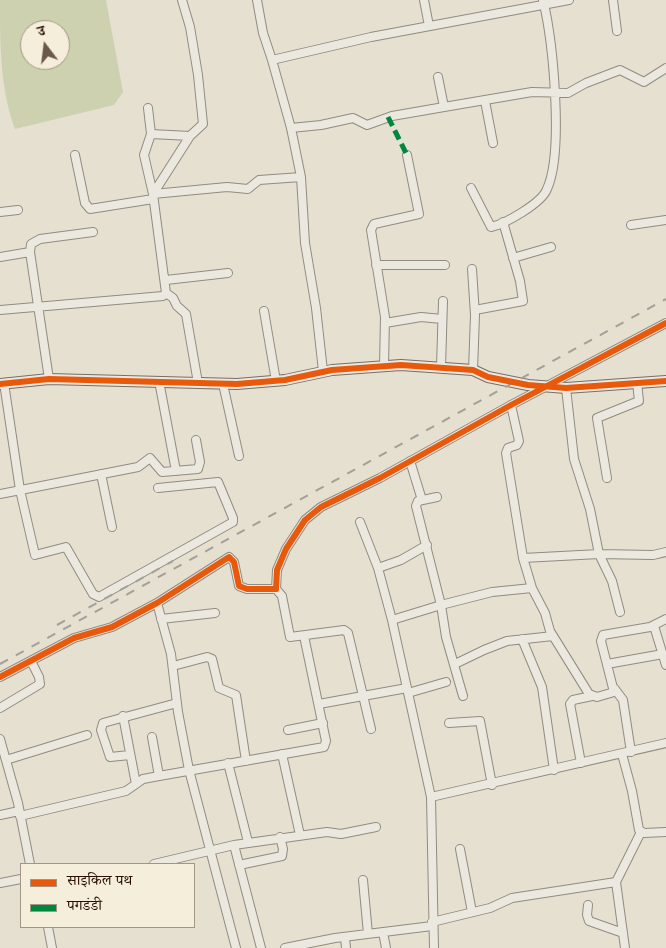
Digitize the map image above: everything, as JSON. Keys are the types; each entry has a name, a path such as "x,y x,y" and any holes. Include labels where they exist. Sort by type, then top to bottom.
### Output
{"street":[{"path":"153,196 190,136 201,128 204,120 190,27 182,0"},
{"path":"257,0 263,32 292,128 301,177 305,243 316,308 323,371"},
{"path":"424,0 429,26"},
{"path":"272,60 371,36 544,2 570,0"},
{"path":"613,0 617,31"},
{"path":"470,188 489,225 494,226 525,210 548,189 556,147 555,92 544,2"},
{"path":"292,128 321,125 353,118 367,124 392,116 532,92 568,93 586,83 620,70 644,82 666,68"},
{"path":"438,77 444,107"},
{"path":"484,101 494,143"},
{"path":"148,108 151,134 144,151 153,196 166,280 166,293"},
{"path":"151,134 190,136"},
{"path":"75,155 85,203 90,210 153,196 241,186 248,189 260,180 301,177"},
{"path":"384,366 385,323 370,230 374,224 420,214 407,155"},
{"path":"0,212 18,210"},
{"path":"631,225 666,220"},
{"path":"475,310 523,302 503,222"},
{"path":"49,379 30,252 31,244 34,241 93,232"},
{"path":"513,258 551,247"},
{"path":"0,256 30,252"},
{"path":"376,264 445,265"},
{"path":"472,269 475,310 473,370"},
{"path":"166,280 228,273"},
{"path":"0,310 162,296 166,293"},
{"path":"166,293 171,296 186,314 198,383"},
{"path":"441,367 443,301"},
{"path":"264,311 276,381"},
{"path":"385,323 421,317 442,319"},
{"path":"371,729 347,631 294,638 288,634 282,596 276,588 277,570 286,549 311,515 321,507 410,461 666,322"},
{"path":"158,488 218,482 233,518 232,522 99,597 94,594 66,547 35,555 20,490 2,383 49,379 223,384 276,381 323,371 384,366 441,367 473,370 488,378 528,386 566,388 666,381"},
{"path":"159,381 176,471"},
{"path":"607,478 597,418 638,401 640,395 637,382"},
{"path":"223,384 239,456"},
{"path":"566,388 574,459 590,509 599,554 612,581 620,612"},
{"path":"512,404 519,441 508,448 506,453 523,558 532,588 553,636 592,696"},
{"path":"0,494 138,467 150,458 162,472 198,469 200,462 196,440"},
{"path":"410,461 422,500"},
{"path":"102,474 112,527"},
{"path":"437,497 418,501 416,506 441,605 446,637 464,696"},
{"path":"360,522 378,568 392,620 431,797 432,924 434,948"},
{"path":"378,568 401,560 426,545"},
{"path":"523,558 599,554 653,555 666,552"},
{"path":"0,677 74,638 112,627 157,602 229,557 234,562 239,586 247,589 276,588"},
{"path":"392,620 492,592 532,588"},
{"path":"157,602 173,666 177,703 189,770 236,948"},
{"path":"161,619 215,613"},
{"path":"625,948 616,882 641,832 627,753 623,700 614,688 601,641 603,635 654,626 666,619"},
{"path":"654,626 666,665"},
{"path":"0,815 20,813 126,791 143,779 324,747 326,742 323,723 304,636"},
{"path":"455,664 484,650 513,640 553,636"},
{"path":"522,640 543,691 554,770"},
{"path":"607,664 662,654"},
{"path":"173,666 207,657 212,659 219,688 236,694 246,761"},
{"path":"0,708 40,684 39,677 31,661"},
{"path":"319,704 407,691 446,682"},
{"path":"581,763 570,704 572,700 611,694 614,688"},
{"path":"130,755 110,758 102,730 102,723 106,720 177,703"},
{"path":"123,716 136,784"},
{"path":"449,723 480,721 492,785"},
{"path":"288,730 323,723"},
{"path":"6,760 88,736"},
{"path":"152,737 159,776"},
{"path":"0,739 20,813 30,863"},
{"path":"431,797 492,785 666,743"},
{"path":"282,754 300,835"},
{"path":"228,764 248,842"},
{"path":"158,863 248,842 327,832 341,834 376,827"},
{"path":"641,832 666,832"},
{"path":"239,865 282,856 280,837"},
{"path":"234,845 261,948"},
{"path":"460,849 472,912"},
{"path":"0,883 20,878"},
{"path":"363,880 368,934"},
{"path":"285,948 432,924 490,908 512,898 616,882"},
{"path":"588,905 587,916 589,921 623,933"},
{"path":"48,928 52,948"},
{"path":"383,932 386,948"},
{"path":"345,937 346,948"}],"green space":[{"path":"0,0 106,0 123,92 114,105 15,129 6,98 1,49"}],"railway":[{"path":"0,664 666,299"},
{"path":"57,625 173,561"}],"marked path":[{"path":"388,117 407,155"}],"cycle path":[{"path":"0,677 74,638 112,627 157,603 229,557 234,562 239,586 247,589 276,589 277,570 286,549 305,520 321,507 380,478 511,405 666,323"},
{"path":"0,384 49,379 237,384 285,380 332,370 401,365 473,370 488,377 528,385 566,388 666,381"}]}
